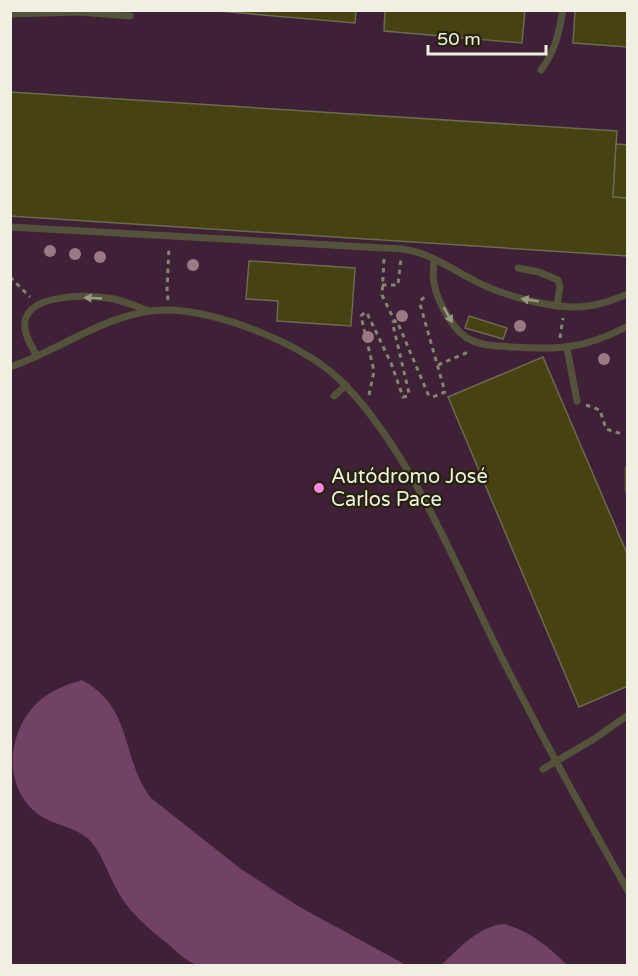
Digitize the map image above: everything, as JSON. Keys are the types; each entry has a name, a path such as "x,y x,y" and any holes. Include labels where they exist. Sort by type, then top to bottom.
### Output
{"lane":[{"path":"541,69 555,46 563,10"},
{"path":"10,14 79,12 130,16"},
{"path":"10,227 402,249 422,253 476,282 517,298 561,306 588,306 627,294"},
{"path":"434,260 434,284 451,321 462,335 471,341 487,345 563,348 590,343 627,326"},
{"path":"518,268 539,272 558,280 561,306"},
{"path":"37,356 25,327 28,314 38,304 55,299 91,297 120,301 149,311"},
{"path":"10,366 93,330 149,311 170,310 217,319 277,340 319,363 346,385 406,467 556,762 627,891"},
{"path":"563,348 577,401"},
{"path":"334,396 346,385"},
{"path":"627,469 627,490"},
{"path":"543,769 594,739 627,715"}],"path":[{"path":"170,236 167,290 170,310"},
{"path":"382,285 398,285 402,249"},
{"path":"384,259 383,299 395,322 399,322 428,394 433,397 446,392 420,304 422,298"},
{"path":"10,277 38,304"},
{"path":"561,306 563,348"},
{"path":"365,408 374,371 361,316 365,312 379,336 403,396 409,395 393,325 395,322"},
{"path":"438,365 487,345"},
{"path":"577,401 599,410 606,429 622,434"}],"shaded area":[{"name":"Autódromo José Carlos Pace","path":"10,11 627,11 627,965 11,965"},
{"path":"82,680 99,691 119,719 134,766 151,798 241,869 298,906 406,965 202,966 186,959 146,926 121,897 93,844 74,830 38,814 26,803 18,789 14,774 15,743 28,714 48,694"},
{"path":"504,924 538,940 567,965 441,965 477,934"}],"building":[{"path":"206,10 356,10 355,23"},
{"path":"385,10 525,10 522,43 384,31"},
{"path":"575,10 628,10 628,47 573,43"},
{"path":"10,92 617,131 613,197 628,198 628,256 10,216"},
{"path":"616,144 628,145 628,198 613,197"},
{"path":"249,261 355,268 351,326 277,321 278,301 246,299"},
{"path":"469,316 507,328 503,339 465,328"},
{"path":"543,357 628,556 628,686 579,707 448,397"}],"place":[{"name":"Autódromo José Carlos Pace","path":"319,488"}]}
